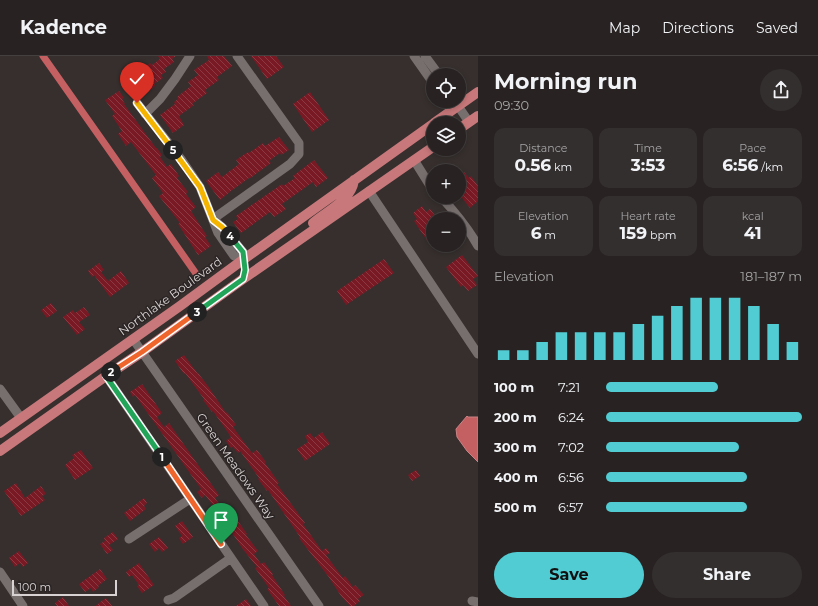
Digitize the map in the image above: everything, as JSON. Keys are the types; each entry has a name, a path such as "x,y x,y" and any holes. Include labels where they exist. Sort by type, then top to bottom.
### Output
{"main road":[{"name":"Northlake Boulevard","path":"466,98 478,92"},
{"name":"Northlake Boulevard","path":"441,116 450,108"},
{"path":"466,124 478,116"},
{"name":"Northlake Boulevard","path":"0,433 180,306 426,129"},
{"path":"0,451 426,152"},
{"path":"297,242 302,233 346,198 353,187 354,180"},
{"path":"243,279 245,270 244,259"}],"street":[{"path":"145,114 160,99 190,56"},
{"path":"213,220 290,164 300,154 299,143 237,56"},
{"path":"414,56 426,73"},
{"path":"425,56 434,68"},
{"path":"137,103 181,159 200,187 218,233 234,256 244,259"},
{"path":"459,108 469,122"},
{"path":"414,160 426,178"},
{"path":"369,192 478,354"},
{"path":"448,204 471,233 478,246"},
{"name":"Green Meadows Way","path":"133,339 319,606"},
{"path":"106,376 264,606"},
{"path":"0,389 21,418"},
{"path":"129,539 190,499"},
{"path":"168,600 174,598 232,558"},
{"path":"0,572 23,606"}],"shaded area":[{"path":"467,416 478,417 478,462 467,451 457,437 456,429"}],"building":[{"path":"158,56 176,56 172,59 174,62 164,69 166,72 161,75 163,78 154,84 155,86 148,92 145,87 140,90 131,78 150,63 152,65 160,59"},
{"path":"207,56 224,56 232,66 217,77 219,80 205,90 207,93 179,116 184,125 173,133 160,115 175,104 174,102 178,99 177,97 191,86 188,82 198,75 194,70 209,60"},
{"path":"251,56 276,56 284,67 267,79"},
{"path":"119,91 124,98 122,99 124,104 162,155 160,157 167,167 171,164 179,176 177,178 188,192 186,194 196,207 191,211 207,236 205,237 211,246 198,255 178,224 180,223 159,196 163,193 152,178 156,175 131,142 126,146 118,134 122,131 112,116 115,114 105,100"},
{"path":"310,92 329,120 312,132 293,104"},
{"path":"279,137 289,150 281,155 280,153 269,161 271,163 220,200 206,181 218,172 222,177 239,164 236,160 263,143 265,146"},
{"path":"314,160 328,178 316,187 313,182 282,204 286,209 274,217 270,212 241,233 233,222 238,219 236,216 282,184 283,186 295,178 293,176"},
{"path":"466,174 469,178 471,176 478,186 478,201 470,208 466,203"},
{"path":"422,206 426,212 426,239 414,221 417,219 413,213"},
{"path":"462,255 478,276 473,279 477,285 468,291 463,285 461,287 446,267"},
{"path":"384,259 394,273 346,305 337,291"},
{"path":"99,263 104,270 101,272 108,281 121,271 129,283 110,297 94,275 92,277 88,271"},
{"path":"51,303 57,311 47,318 41,310"},
{"path":"84,307 90,315 79,322 85,329 77,335 63,317 73,310 75,313"},
{"path":"184,355 208,386 226,413 227,412 236,425 233,427 252,453 257,450 266,462 265,463 279,483 277,484 305,523 303,524 322,551 326,548 330,553 326,555 343,578 345,576 353,587 355,585 364,595 358,599 360,601 354,606 350,606 341,596 328,576 299,538 300,537 268,490 267,491 258,479 259,478 240,451 238,453 233,447 231,448 226,441 231,437 175,361"},
{"path":"142,384 162,413 157,417 164,427 169,423 219,495 215,498 222,508 225,505 247,534 246,535 258,551 254,554 261,564 264,562 273,574 272,575 291,606 279,606 255,568 257,567 242,548 230,528 205,495 202,498 197,492 201,489 135,395 133,397 130,392"},
{"path":"322,432 330,444 305,461 297,449 308,442 305,436 310,433 314,438"},
{"path":"81,450 93,468 75,480 65,465 74,458 72,455"},
{"path":"416,470 420,476 412,481 408,475"},
{"path":"16,483 25,498 41,486 46,494 42,496 45,500 21,516 4,491"},
{"path":"144,498 147,503 144,506 146,509 130,521 124,513"},
{"path":"182,521 193,537 183,544 179,538 182,536 175,526"},
{"path":"113,532 118,539 109,545 113,550 107,554 100,544 105,541 104,538"},
{"path":"159,537 168,548 162,552 159,548 155,552 149,544"},
{"path":"19,551 28,563 23,567 20,563 15,567 9,558"},
{"path":"139,563 154,585 142,593 137,586 139,585 132,575 129,577 126,572"},
{"path":"100,569 107,579 93,592 91,588 85,592 79,584"},
{"path":"63,597 69,606 57,606 55,603"},
{"path":"106,598 112,606 95,606"},
{"path":"246,599 251,606 236,606"}],"waterway":[{"path":"43,56 197,275"}],"route":[{"path":"137,103 181,159 200,187 213,220 222,227 243,252 245,270 243,279 142,352 106,376 221,544"}]}
